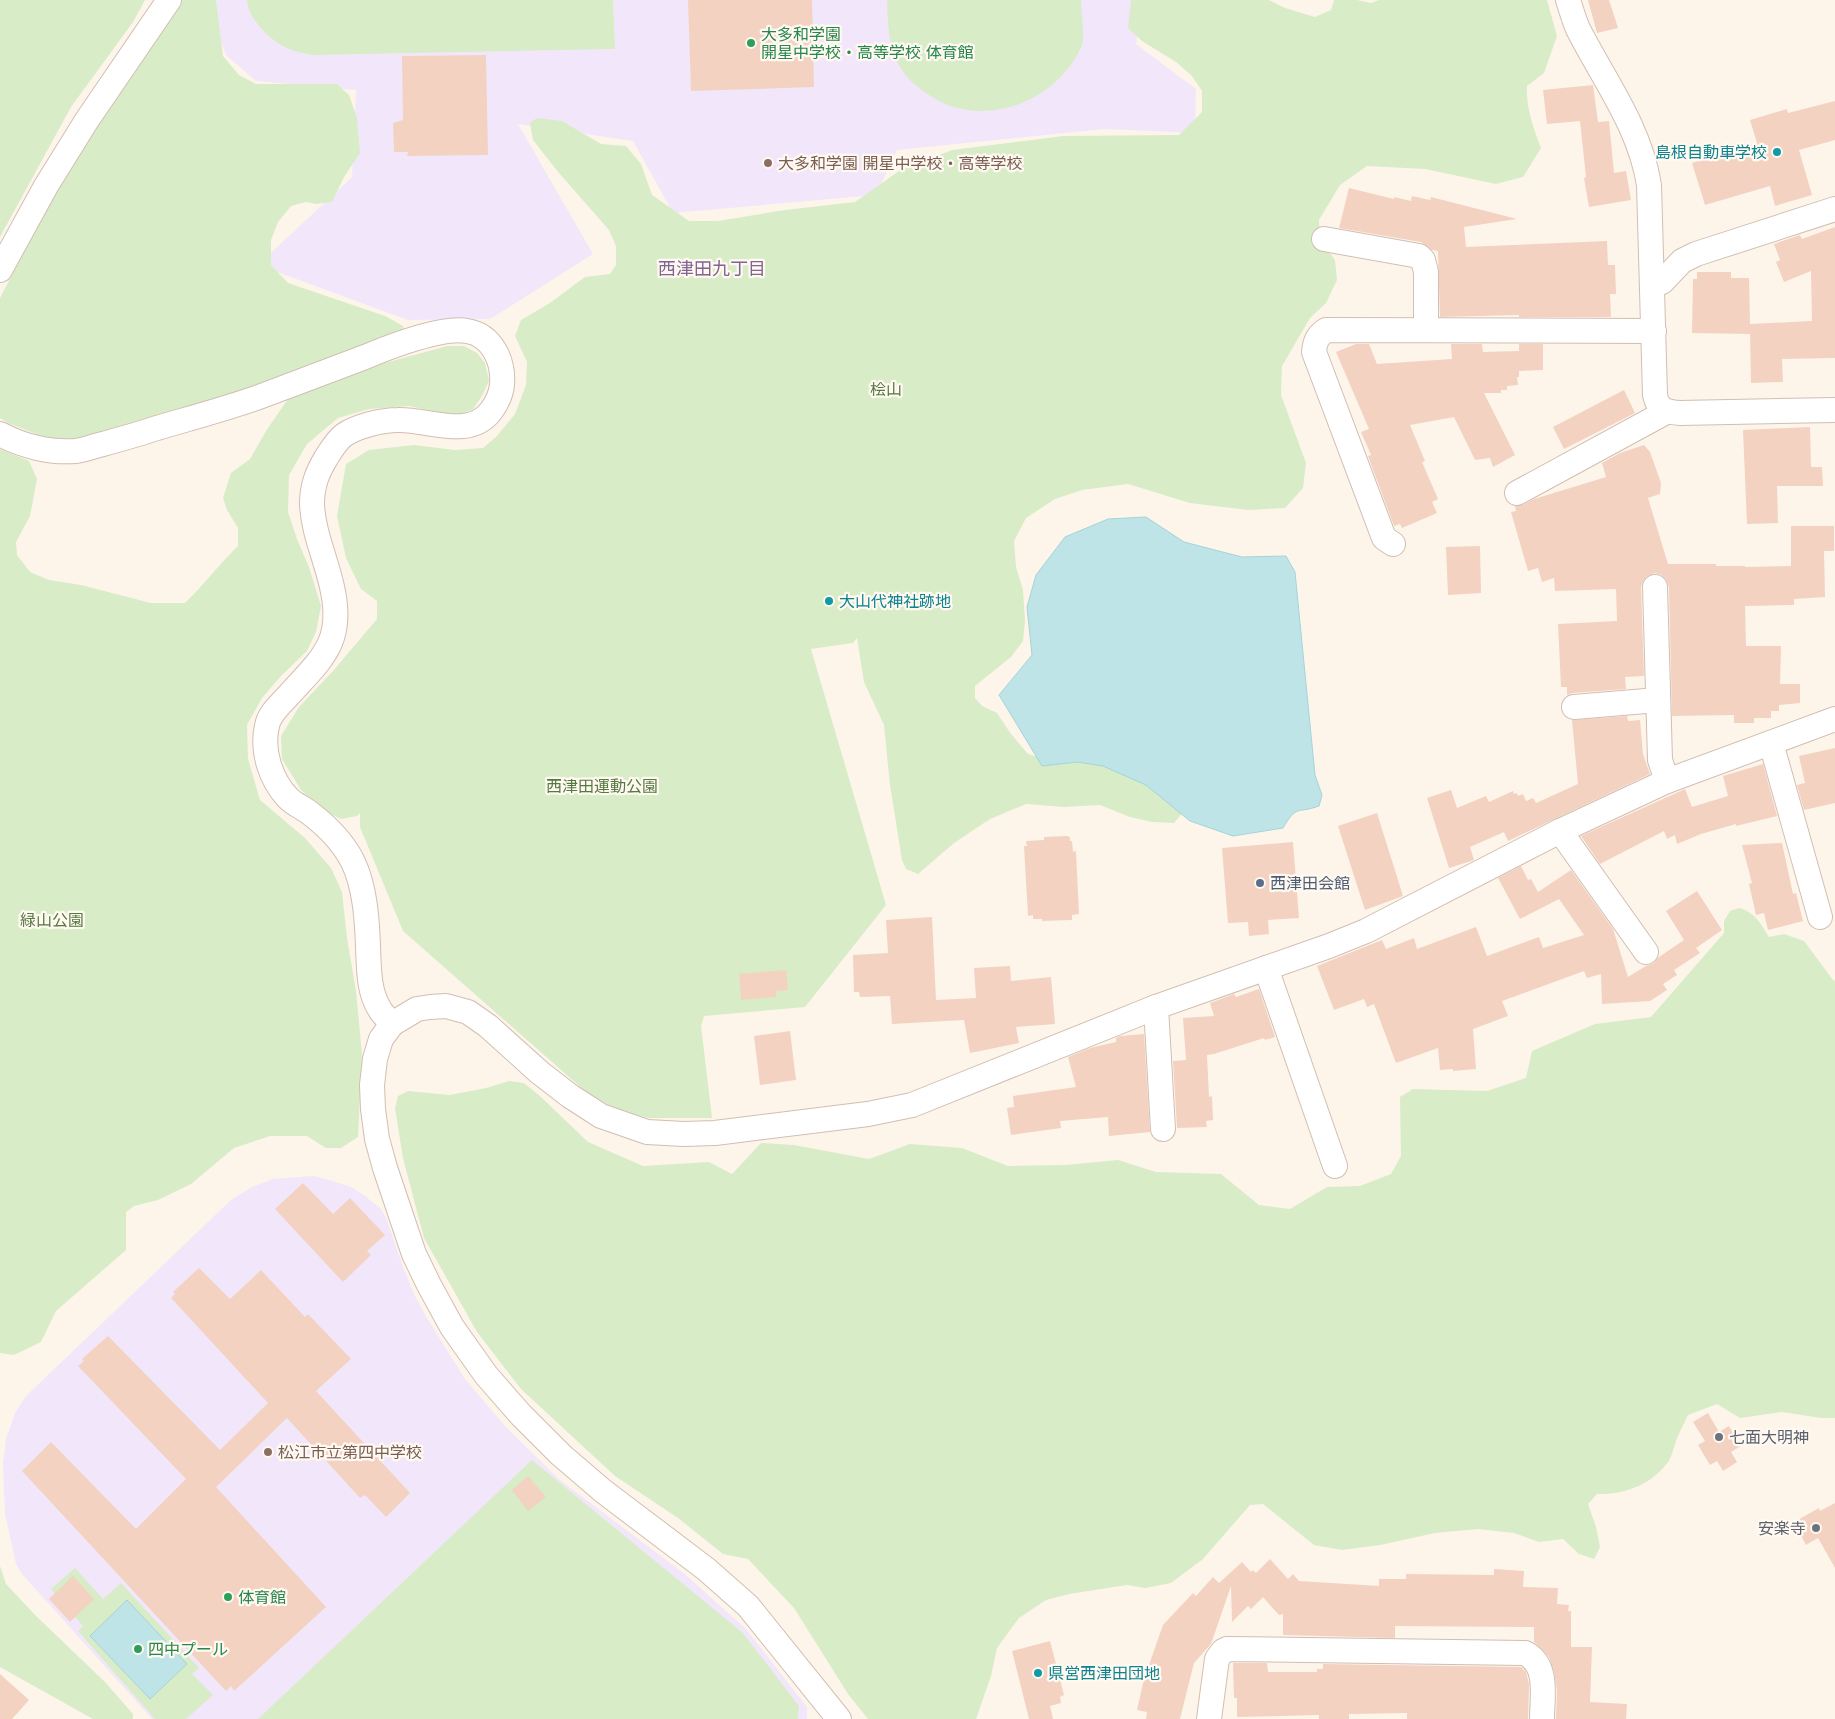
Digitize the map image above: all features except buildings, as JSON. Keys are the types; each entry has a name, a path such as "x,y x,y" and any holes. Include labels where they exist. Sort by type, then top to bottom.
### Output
{"street":[{"path":"0,270 46,186 87,120 169,0"},
{"path":"1568,0 1577,27 1631,124 1646,163 1650,185 1655,395 1660,408 1666,412"},
{"path":"1652,286 1662,282 1682,261 1696,254 1835,209"},
{"path":"1324,239 1419,256 1423,260 1426,272 1426,330"},
{"path":"0,434 39,449 76,451 130,437 256,398 374,353 452,330 465,330 480,334 490,343 498,356 502,369 501,393 495,406 479,422 468,426 401,420 374,423 343,436 330,451 319,470 313,487 314,522 336,605 335,626 328,649 315,667 274,712 267,724 267,761 276,782 290,800 312,814 342,844 354,864 367,923 372,992 378,1008 392,1024"},
{"path":"1393,544 1384,538 1314,352 1315,343 1319,335 1326,330 1654,331"},
{"path":"1517,493 1666,412 1835,410"},
{"path":"1655,587 1660,760 1666,781"},
{"path":"1574,707 1658,700"},
{"path":"839,1719 748,1606 706,1569 603,1491 561,1455 521,1415 486,1375 452,1327 414,1254 377,1139 372,1109 374,1059 381,1039 392,1024 417,1009 446,1006 468,1012 488,1026 539,1072 570,1096 601,1116 647,1132 684,1134 715,1132 868,1114 912,1105 1156,1007 1329,946 1366,931 1560,831 1666,781 1835,719"},
{"path":"1772,743 1820,917"},
{"path":"1560,831 1646,952"},
{"path":"1266,968 1336,1166"},
{"path":"1156,1007 1163,1129"},
{"path":"1210,1719 1216,1659 1223,1651 1228,1649 1525,1653 1536,1660 1542,1673 1542,1719"}],"shaded area":[{"name":"大多和学園 開星中学校・高等学校","path":"211,0 1143,0 1136,44 1196,89 1195,133 1105,129 897,150 876,195 673,213 633,141 518,124 593,254 490,319 408,320 258,265 352,177 356,90 256,81 226,55 211,15"},
{"name":"松江市立第四中学校","path":"313,1176 351,1187 381,1209 387,1220 414,1294 465,1379 505,1426 560,1480 686,1575 746,1629 807,1707 807,1719 152,1719 22,1574 16,1564 5,1514 3,1464 6,1439 15,1413 26,1396 231,1200 252,1187 273,1179"}],"green space":[{"path":"0,0 145,0 133,22 71,107 0,237"},
{"path":"176,0 216,0 223,56 239,75 256,84 337,84 349,95 357,118 360,153 344,177 332,202 316,204 306,202 291,206 278,222 271,240 271,265 288,283 385,316 403,326 404,333 178,412 76,440 44,437 0,418 0,298 49,203"},
{"path":"247,0 613,0 615,49 312,55 289,49 275,41 251,15"},
{"path":"887,0 1081,0 1083,41 1070,66 1055,83 1036,96 1014,106 992,111 969,110 947,105 926,93 906,76 899,65 892,47"},
{"name":"桧山","path":"1131,0 1269,0 1285,8 1315,17 1331,10 1334,0 1357,0 1371,3 1379,0 1547,0 1557,36 1544,73 1527,86 1529,110 1541,148 1523,177 1496,184 1425,169 1367,166 1340,185 1319,220 1320,239 1335,260 1337,280 1326,303 1310,318 1282,366 1281,395 1306,463 1303,488 1285,508 1248,510 1190,503 1128,484 1082,490 1055,499 1026,518 1014,541 1016,567 1023,590 1025,621 1023,641 1011,657 975,686 975,698 982,706 997,713 1028,754 1045,759 1099,760 1144,778 1184,811 1174,823 1152,822 1130,817 1100,805 1064,807 1026,804 990,819 954,843 918,874 906,869 902,860 890,785 884,725 864,682 857,638 853,643 811,649 886,905 805,1007 704,1016 701,1026 712,1118 649,1118 617,1110 585,1091 403,931 360,827 360,813 357,816 341,819 321,809 301,790 282,759 281,736 299,707 333,671 377,619 377,601 361,589 346,558 337,516 346,464 369,450 414,445 455,450 483,448 497,436 515,414 526,385 527,362 515,336 521,320 550,303 585,277 610,274 616,265 616,246 609,230 533,140 530,123 537,118 562,121 601,144 626,146 641,164 652,195 689,221 718,221 785,210 855,202 899,171 952,150 1063,136 1179,135 1202,112 1202,91 1192,76 1176,62 1142,41 1128,28"},
{"name":"緑山公園","path":"447,346 464,346 477,353 485,363 489,381 473,409 457,416 409,406 369,409 338,418 307,444 289,475 288,512 309,567 321,606 316,632 307,651 262,698 247,725 248,759 260,800 305,838 331,868 342,892 356,991 362,1054 358,1137 341,1148 326,1148 307,1136 270,1136 234,1148 191,1184 158,1200 134,1206 126,1212 126,1250 56,1311 41,1342 14,1355 0,1353 0,449 29,461 37,479 30,516 16,542 17,555 30,572 49,580 81,585 151,603 185,603 238,546 238,528 227,510 223,498 231,473 250,459 288,399 374,366"},
{"path":"1739,908 1749,912 1760,923 1769,937 1784,934 1804,941 1835,981 1835,1418 1821,1418 1782,1412 1740,1418 1717,1404 1688,1415 1670,1459 1654,1477 1636,1487 1617,1493 1597,1494 1588,1504 1596,1527 1600,1547 1594,1559 1579,1554 1563,1539 1539,1542 1514,1533 1478,1529 1435,1533 1380,1545 1342,1550 1314,1545 1263,1504 1250,1505 1203,1559 1171,1583 1145,1588 1127,1585 1069,1594 1046,1600 1019,1618 997,1648 991,1676 976,1719 868,1719 848,1694 794,1608 748,1559 723,1554 678,1518 615,1476 521,1389 477,1332 424,1238 403,1158 395,1108 398,1096 408,1091 450,1095 486,1088 509,1081 524,1083 588,1142 643,1166 709,1162 732,1174 761,1143 794,1145 869,1159 910,1144 962,1148 1008,1166 1066,1165 1118,1160 1156,1172 1221,1174 1259,1205 1290,1209 1327,1187 1360,1186 1391,1174 1401,1156 1400,1097 1413,1089 1487,1091 1526,1078 1532,1051 1595,1024 1651,1017 1724,933 1724,921 1730,911"},
{"path":"532,1460 743,1633 799,1706 798,1719 258,1719"},
{"path":"0,1566 6,1584 36,1616 105,1682 133,1714 133,1719 93,1719 0,1667"},
{"name":"四中プール","path":"75,1568 103,1599 121,1583 199,1668 192,1674 213,1695 186,1719 155,1719 78,1631 83,1626 51,1589"}],"water":[{"path":"1146,517 1184,542 1242,557 1286,556 1295,572 1315,775 1322,795 1319,806 1298,811 1291,816 1283,828 1233,836 1190,821 1146,785 1103,766 1077,762 1042,766 999,695 1032,655 1027,607 1036,575 1065,537 1108,519"},
{"path":"127,1600 187,1664 150,1699 90,1636"}],"place":[{"name":"大多和学園 開星中学校・高等学校 体育館","path":"751,43"},
{"name":"島根自動車学校","path":"1777,152"},
{"name":"大多和学園 開星中学校・高等学校","path":"768,163"},
{"name":"大山代神社跡地","path":"829,601"},
{"name":"西津田会館","path":"1260,883"},
{"name":"七面大明神","path":"1719,1437"},
{"name":"松江市立第四中学校","path":"268,1452"},
{"name":"安楽寺","path":"1816,1528"},
{"name":"体育館","path":"228,1597"},
{"name":"四中プール","path":"138,1649"},
{"name":"県営西津田団地","path":"1038,1673"}],"district":[{"name":"西津田九丁目","path":"712,269"}],"park label":[{"name":"西津田運動公園","path":"602,786"}]}
